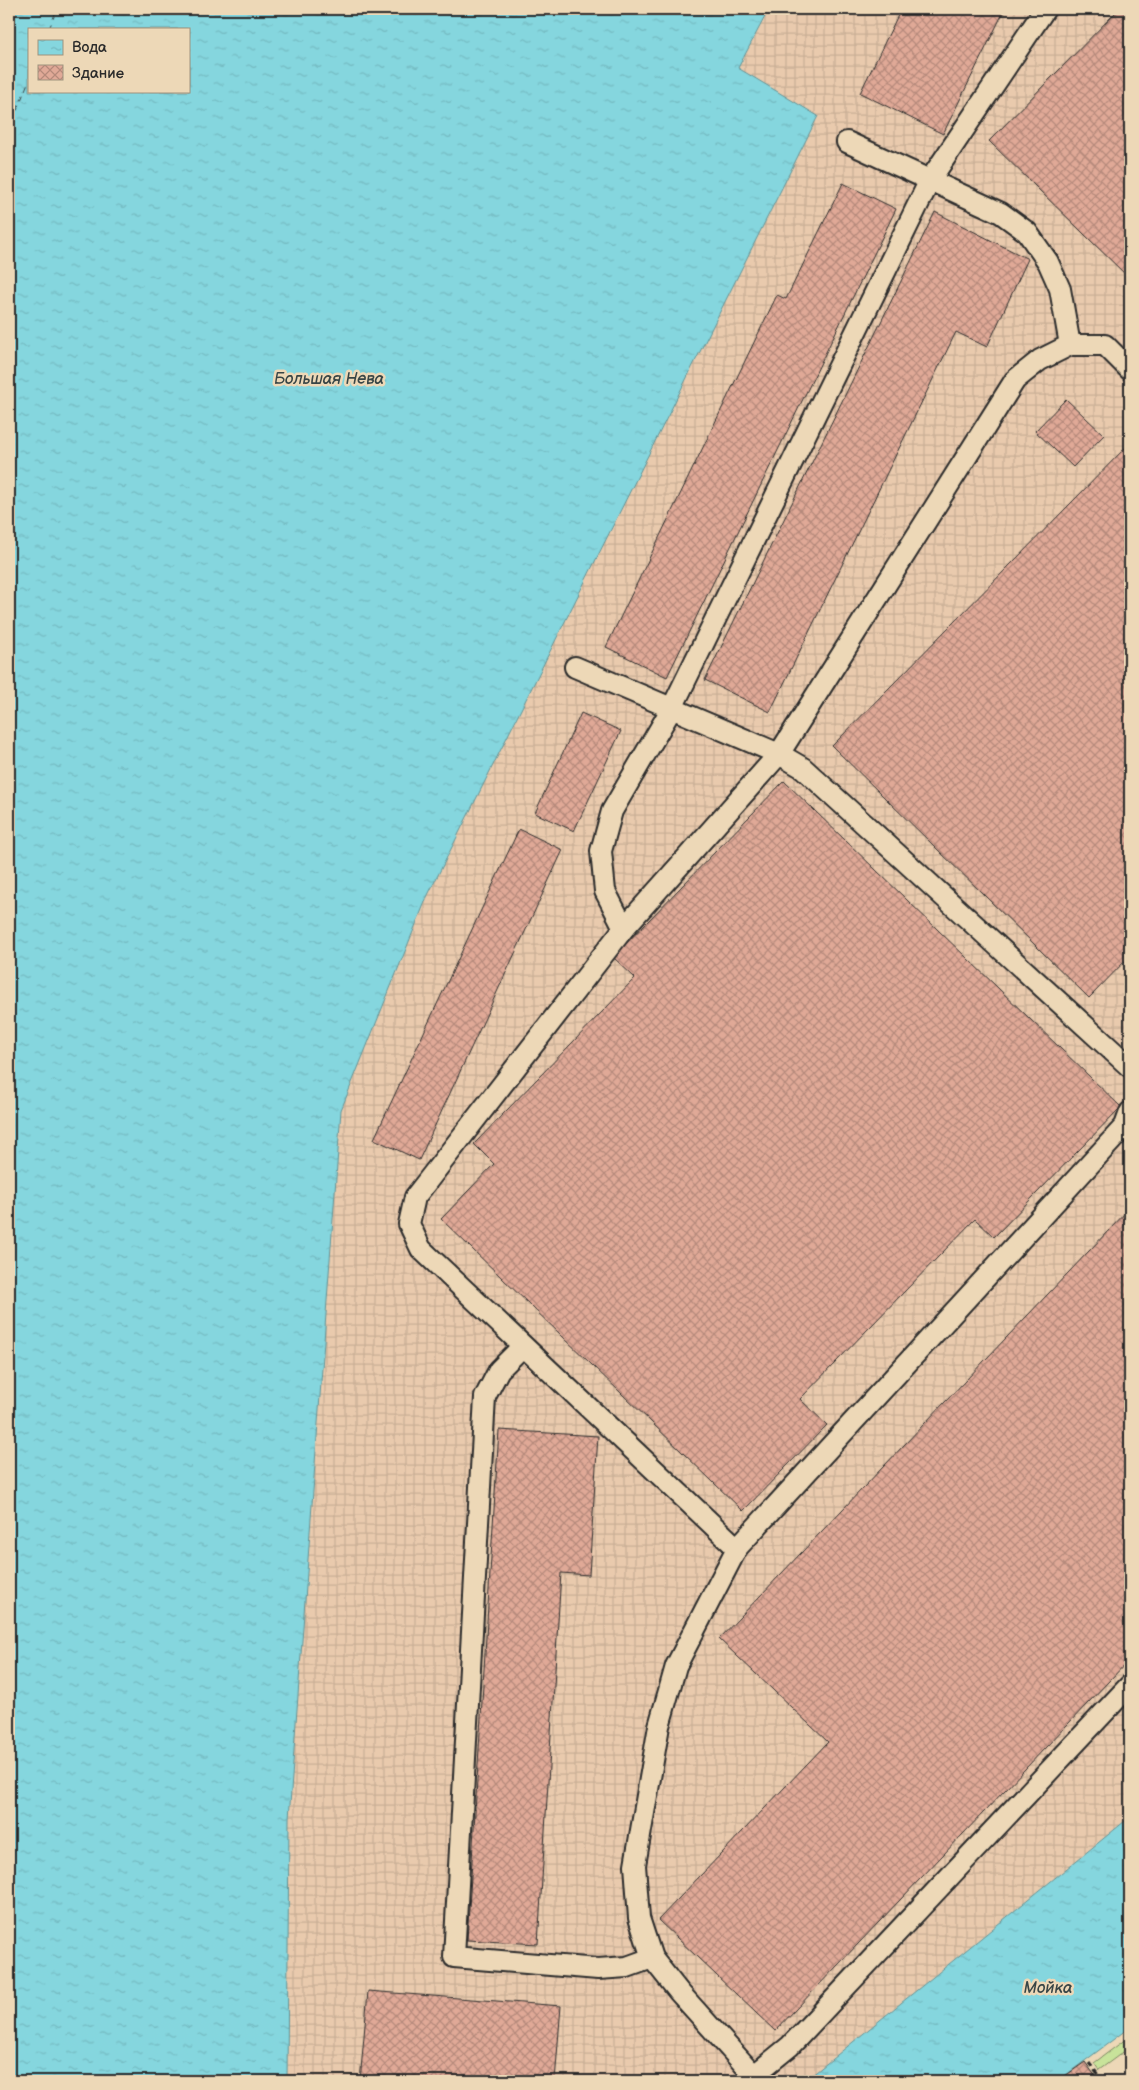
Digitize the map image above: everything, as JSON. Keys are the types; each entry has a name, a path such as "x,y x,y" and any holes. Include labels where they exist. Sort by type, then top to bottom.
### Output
{"lane":[{"path":"624,928 605,891 601,851 612,811 672,708 930,180 1045,9"},
{"path":"847,142 1001,213 1027,232 1048,262 1060,289 1070,345"},
{"path":"737,1548 421,1249 410,1224 415,1197 624,928 779,754 1015,380 1040,360 1070,345 1105,345 1130,370"},
{"path":"575,667 779,754 803,768 1130,1067"},
{"path":"1128,1123 737,1548 676,1666 659,1726 636,1865 639,1918 652,1958 753,2079 790,2046 1130,1685"},
{"path":"524,1346 498,1370 485,1397 454,1957 598,1969 627,1967 652,1958"}],"path":[{"path":"1089,2063 1103,2081"}],"shaded area":[{"path":"769,9 1130,9 1130,1817 805,2081 287,2081 289,1818 341,1110 427,897 818,116 737,68"}],"green space":[{"path":"1130,2036 1130,2047 1099,2070 1094,2063"}],"water":[{"name":"Большая Нева","path":"9,9 769,9 738,68 818,116 427,897 341,1110 289,1818 287,2081 9,2081"},
{"name":"Мойка","path":"1130,1817 1130,2027 1058,2081 805,2081"}],"building":[{"path":"901,9 1005,9 943,134 860,93"},
{"path":"1119,9 1130,9 1130,279 989,141"},
{"path":"843,183 896,209 667,677 606,647 777,295 786,299"},
{"path":"935,212 1028,259 987,347 956,332 770,712 705,680"},
{"path":"1066,399 1104,435 1073,467 1035,431"},
{"path":"1130,443 1130,956 1089,998 832,746"},
{"path":"581,713 621,731 574,831 535,813"},
{"path":"784,781 1121,1107 994,1237 975,1219 800,1399 827,1425 743,1511 441,1219 494,1164 474,1144 635,978 613,957"},
{"path":"519,829 563,850 419,1160 374,1139"},
{"path":"1130,1208 1130,1659 775,2031 658,1920 828,1742 719,1639"},
{"path":"499,1430 598,1436 589,1575 561,1573 538,1944 467,1940"},
{"path":"368,1991 561,2006 555,2081 360,2081"},
{"path":"1085,2062 1099,2081 1058,2081"}],"ferry route":[{"path":"49,28 57,9"},
{"path":"9,131 28,83"}]}
